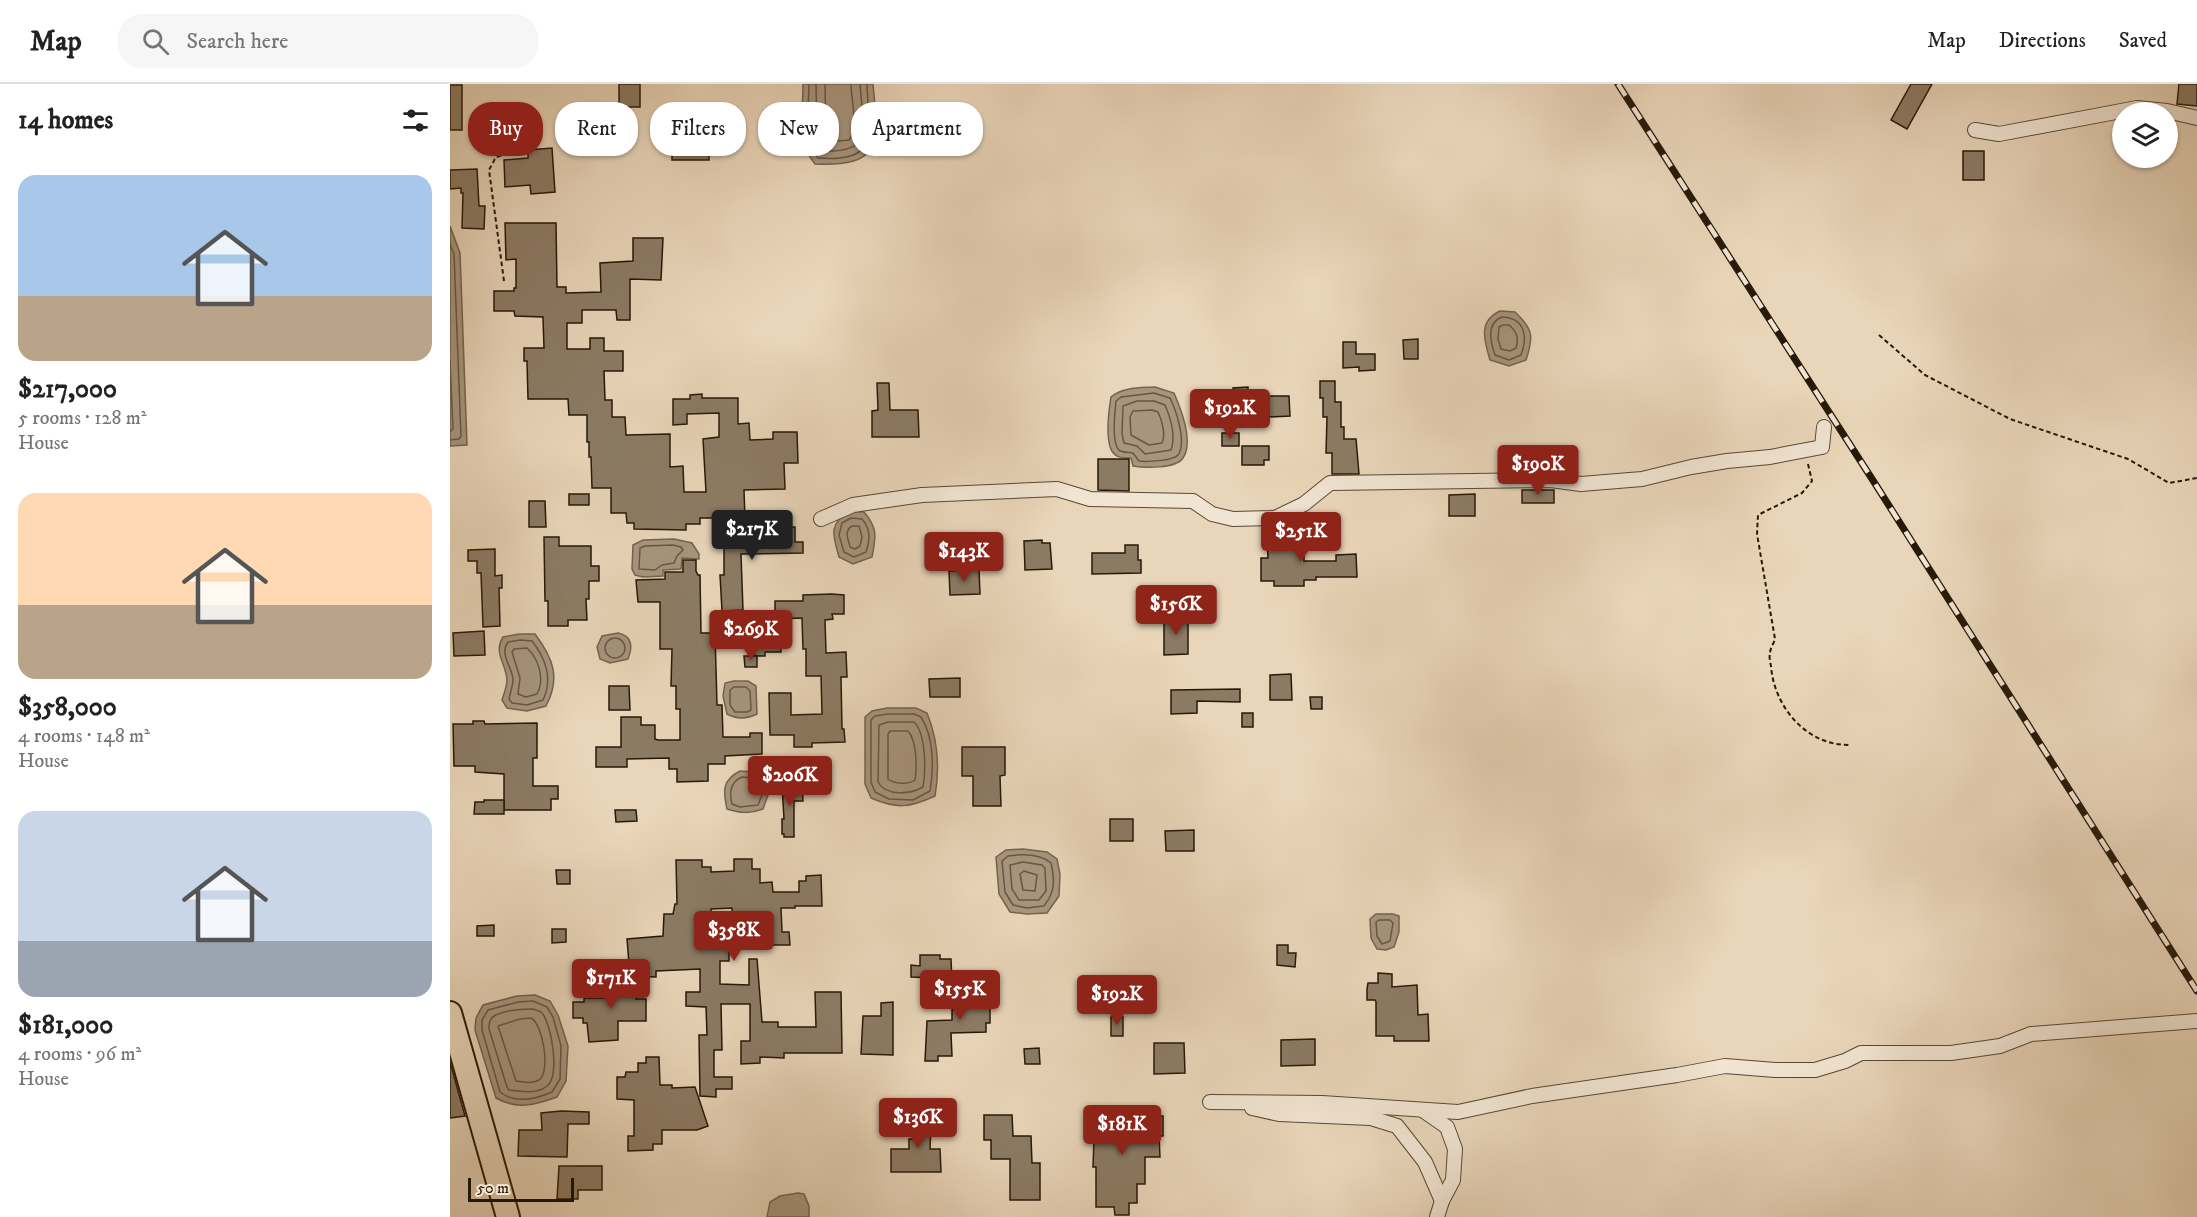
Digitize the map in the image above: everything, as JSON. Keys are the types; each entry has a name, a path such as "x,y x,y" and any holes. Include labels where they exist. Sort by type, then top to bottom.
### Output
{"highway":[{"path":"450,1013 508,1217"}],"street":[{"path":"1975,130 1999,134 2137,108 2167,111 2197,118"},
{"path":"820,519 852,505 922,495 1057,489 1090,500 1193,501 1212,514 1233,519 1275,518 1304,504 1330,483 1551,480 1581,484 1642,478 1700,465 1770,457 1822,447 1824,428"},
{"path":"1210,1102 1322,1103 1458,1112 1532,1096 1725,1066 1815,1070 1845,1061 1861,1053 1952,1053 2000,1046 2031,1034 2197,1021"},
{"path":"1230,1102 1279,1114 1371,1118 1397,1126 1425,1162 1442,1201"},
{"path":"1424,1111 1447,1127 1455,1149 1453,1180 1437,1217"}],"path":[{"path":"500,156 496,157 489,170 504,281"},
{"path":"1879,335 1924,375 2010,419 2128,459 2169,483 2197,478"},
{"path":"1804,450 1812,481 1802,493 1758,515 1757,534 1775,639 1770,652 1772,681 1782,704 1799,726 1813,735 1838,745 1850,745"}],"water":[{"path":"803,84 873,84 874,102 851,102 851,156 863,156 854,161 838,164 815,164 809,156 839,156 839,102 802,102"},
{"path":"450,226 460,253 467,445 450,446"},
{"path":"1500,311 1515,312 1528,328 1531,339 1526,360 1509,366 1490,360 1486,345 1484,332 1488,320"},
{"path":"1155,387 1174,393 1187,435 1186,451 1179,462 1167,466 1133,466 1131,458 1117,456 1110,446 1108,429 1111,397 1126,390"},
{"path":"849,511 864,512 872,523 875,533 872,557 853,564 839,557 834,536 838,521"},
{"path":"674,539 692,543 699,554 699,559 682,558 681,569 663,570 663,576 635,575 632,569 633,545 643,540"},
{"path":"618,633 629,639 631,650 628,659 610,663 600,659 597,647 602,636"},
{"path":"535,634 550,660 554,677 551,696 546,706 527,711 507,708 502,700 507,680 499,648 500,643 503,637"},
{"path":"748,681 756,686 757,714 742,718 727,714 723,696 725,683"},
{"path":"887,708 916,708 927,713 934,733 937,754 935,796 903,806 871,798 865,784 865,717 872,711"},
{"path":"740,771 754,772 764,778 768,795 763,809 745,812 727,809 725,787 730,778"},
{"path":"1023,849 1047,852 1057,859 1060,874 1059,896 1047,913 1010,912 999,894 996,857 1006,850"},
{"path":"1376,914 1399,916 1399,932 1394,947 1386,950 1377,949 1371,938 1370,919"},
{"path":"535,995 550,1001 558,1015 568,1046 566,1081 557,1097 534,1104 511,1104 496,1098 475,1030 476,1018 483,1005 517,996"},
{"path":"804,1194 809,1206 809,1217 767,1217 770,1202 780,1196"}],"building":[{"path":"619,84 640,84 640,107 638,107 638,102 619,102"},
{"path":"1911,84 1932,84 1907,129 1891,120"},
{"path":"2179,84 2197,84 2197,106 2178,104"},
{"path":"450,85 462,85 462,130 450,130"},
{"path":"552,148 555,192 531,194 530,185 505,187 504,160 543,156 543,149"},
{"path":"1963,151 1984,151 1984,180 1963,180"},
{"path":"672,156 709,156 709,160 672,160"},
{"path":"477,169 479,206 485,206 484,229 462,228 463,193 461,193 461,188 450,189 450,170"},
{"path":"505,223 556,223 557,287 566,287 566,293 601,292 600,263 633,261 633,238 663,238 661,280 630,279 630,320 617,320 616,310 582,310 582,323 567,323 567,349 590,349 590,338 604,338 604,351 623,351 623,371 604,371 605,400 612,400 612,417 625,417 626,435 670,434 670,467 683,466 684,492 706,492 703,439 719,437 719,413 687,414 687,424 673,425 673,399 690,399 690,395 702,394 702,398 738,398 738,424 749,423 750,440 773,439 773,432 797,432 798,463 784,463 785,489 744,490 745,518 700,518 700,524 686,524 686,530 634,529 634,523 627,523 626,513 611,513 611,488 592,488 591,457 589,457 589,442 587,442 587,415 569,415 568,399 528,399 527,361 524,361 524,348 544,348 543,317 515,316 514,311 494,311 494,291 514,291 516,288 516,259 506,260"},
{"path":"1418,339 1418,359 1404,359 1403,340"},
{"path":"1343,342 1356,342 1356,354 1375,354 1375,370 1359,371 1359,367 1343,368"},
{"path":"1320,381 1335,381 1335,402 1341,402 1341,427 1344,427 1344,439 1356,439 1359,474 1332,474 1332,453 1326,453 1327,417 1323,417"},
{"path":"877,383 889,383 890,410 918,410 919,437 872,437 872,411 878,410"},
{"path":"1248,387 1248,396 1289,396 1290,416 1269,417 1269,412 1234,412 1233,388"},
{"path":"1222,433 1239,433 1239,446 1222,446"},
{"path":"1242,446 1269,446 1269,460 1264,460 1264,465 1242,465"},
{"path":"1098,459 1129,459 1129,491 1098,490"},
{"path":"1522,490 1554,490 1554,503 1522,503"},
{"path":"569,494 589,494 589,505 569,505"},
{"path":"1475,494 1475,516 1449,516 1449,495"},
{"path":"529,501 545,501 546,527 529,527"},
{"path":"795,527 795,542 803,542 803,553 741,554 743,610 722,611 720,575 724,575 724,542 760,542 760,530"},
{"path":"1302,532 1304,561 1336,561 1336,555 1356,554 1357,577 1316,577 1316,580 1304,580 1304,586 1274,586 1274,581 1261,581 1261,558 1268,558 1267,538 1285,537 1284,533"},
{"path":"544,537 559,537 559,546 591,546 591,566 599,566 599,581 589,581 589,599 586,599 587,620 568,620 568,626 548,626 548,601 545,601"},
{"path":"1042,540 1042,543 1050,543 1052,569 1025,570 1024,541"},
{"path":"1125,545 1138,545 1141,573 1092,574 1092,553 1125,553"},
{"path":"495,549 495,576 502,575 502,588 499,588 500,626 483,627 481,573 477,573 477,561 468,561 468,550"},
{"path":"683,560 696,560 696,571 700,575 701,633 715,633 717,705 722,705 723,737 750,737 750,733 762,733 762,754 725,756 725,764 708,764 708,781 677,782 677,769 669,769 669,758 627,759 627,767 596,767 596,747 621,747 621,717 641,717 641,725 655,725 655,739 680,740 680,709 676,709 676,686 671,686 672,649 660,649 660,602 638,602 636,580 665,579 665,572 683,572"},
{"path":"979,570 980,594 950,595 949,571"},
{"path":"803,595 844,595 844,614 832,614 833,619 825,620 826,653 846,652 847,677 841,677 842,729 844,729 845,742 812,743 812,747 794,747 794,735 770,735 769,693 791,693 791,715 822,714 821,676 806,676 806,649 803,649 802,618 775,619 775,601 803,601"},
{"path":"1164,618 1188,618 1188,654 1164,655"},
{"path":"768,628 780,628 781,652 765,652 765,656 754,656 754,638 768,638"},
{"path":"484,631 485,655 454,656 453,633"},
{"path":"744,656 757,656 757,667 745,667"},
{"path":"1291,674 1292,700 1270,700 1270,675"},
{"path":"960,678 960,697 930,697 929,679"},
{"path":"609,686 629,686 630,710 609,710"},
{"path":"1240,689 1240,702 1197,701 1197,713 1171,714 1171,690"},
{"path":"1310,697 1322,697 1322,709 1311,709"},
{"path":"1242,713 1253,713 1253,727 1242,727"},
{"path":"473,721 484,721 485,724 537,723 537,758 533,758 533,786 558,786 558,799 551,799 551,810 504,810 504,774 475,772 475,766 454,766 453,724 473,724"},
{"path":"962,747 1005,747 1005,775 1000,776 1001,806 973,806 973,776 962,776"},
{"path":"802,783 803,801 794,801 794,837 784,837 782,834 782,819 784,819 782,784"},
{"path":"484,800 504,800 504,814 474,814 475,802 484,802"},
{"path":"615,810 636,810 637,821 616,822"},
{"path":"1110,819 1133,819 1133,841 1110,841"},
{"path":"1194,830 1194,851 1166,851 1165,831"},
{"path":"734,859 752,859 752,869 760,869 760,883 772,882 773,892 799,892 799,881 806,881 806,876 821,875 822,906 781,908 782,932 789,932 790,945 769,945 768,935 733,935 732,908 711,909 708,949 729,949 729,961 720,961 720,984 749,985 749,959 757,959 762,1022 778,1022 778,1027 816,1027 815,992 841,992 842,1053 784,1053 784,1058 760,1057 760,1063 741,1064 741,1041 750,1041 750,1004 721,1004 722,1050 714,1050 714,1077 732,1077 732,1089 716,1089 716,1097 700,1096 699,1035 707,1035 706,1007 686,1006 686,992 700,992 700,969 656,971 656,977 630,976 627,939 663,936 664,914 673,914 675,904 677,904 676,860 702,860 702,867 711,867 711,872 734,871"},
{"path":"556,870 570,870 570,884 557,884"},
{"path":"494,925 494,936 477,936 477,926"},
{"path":"552,929 566,929 566,942 552,943"},
{"path":"1277,945 1288,945 1288,953 1296,953 1295,967 1277,965"},
{"path":"920,955 940,955 940,959 951,959 952,983 934,984 934,978 911,977 911,965 920,966"},
{"path":"1378,973 1392,974 1392,987 1417,985 1418,1015 1428,1014 1429,1041 1394,1041 1394,1036 1376,1036 1376,1002 1367,1000 1367,989 1368,983 1378,983"},
{"path":"608,977 634,978 636,999 646,999 646,1021 618,1021 618,1040 589,1042 587,1023 583,1023 583,1018 573,1018 573,1002 584,1002 584,998 608,998"},
{"path":"964,983 990,984 990,1023 986,1023 986,1032 951,1033 952,1056 938,1056 938,1061 925,1061 927,1021 952,1020 952,1009 963,1009"},
{"path":"893,1002 893,1055 861,1054 863,1016 881,1016 881,1003"},
{"path":"1111,1017 1123,1017 1123,1036 1111,1036"},
{"path":"1315,1039 1315,1065 1281,1066 1281,1040"},
{"path":"1154,1043 1184,1043 1185,1073 1154,1074"},
{"path":"1039,1048 1040,1064 1025,1064 1024,1049"},
{"path":"646,1057 659,1057 660,1085 672,1085 672,1088 695,1087 708,1126 697,1130 662,1130 662,1144 653,1144 653,1150 628,1151 628,1136 634,1136 634,1100 617,1099 617,1077 625,1077 626,1072 638,1072 638,1063 646,1063"},
{"path":"450,1062 465,1116 450,1118"},
{"path":"912,1108 927,1108 927,1125 931,1125 930,1149 940,1149 941,1172 891,1172 891,1149 909,1149 909,1139 913,1139"},
{"path":"1089,1111 1112,1111 1112,1116 1163,1116 1163,1136 1159,1136 1160,1157 1145,1157 1145,1184 1137,1184 1137,1203 1129,1203 1129,1215 1115,1215 1114,1207 1096,1207 1096,1167 1093,1167 1094,1138 1089,1138"},
{"path":"589,1112 589,1124 568,1124 567,1157 518,1156 519,1130 542,1130 541,1113"},
{"path":"984,1115 1012,1115 1013,1136 1031,1136 1032,1163 1040,1163 1040,1200 1010,1200 1010,1159 991,1159 991,1140 984,1140"},
{"path":"559,1166 602,1166 602,1190 578,1190 578,1199 557,1199"}],"railway":[{"path":"1618,84 2197,991"}]}
